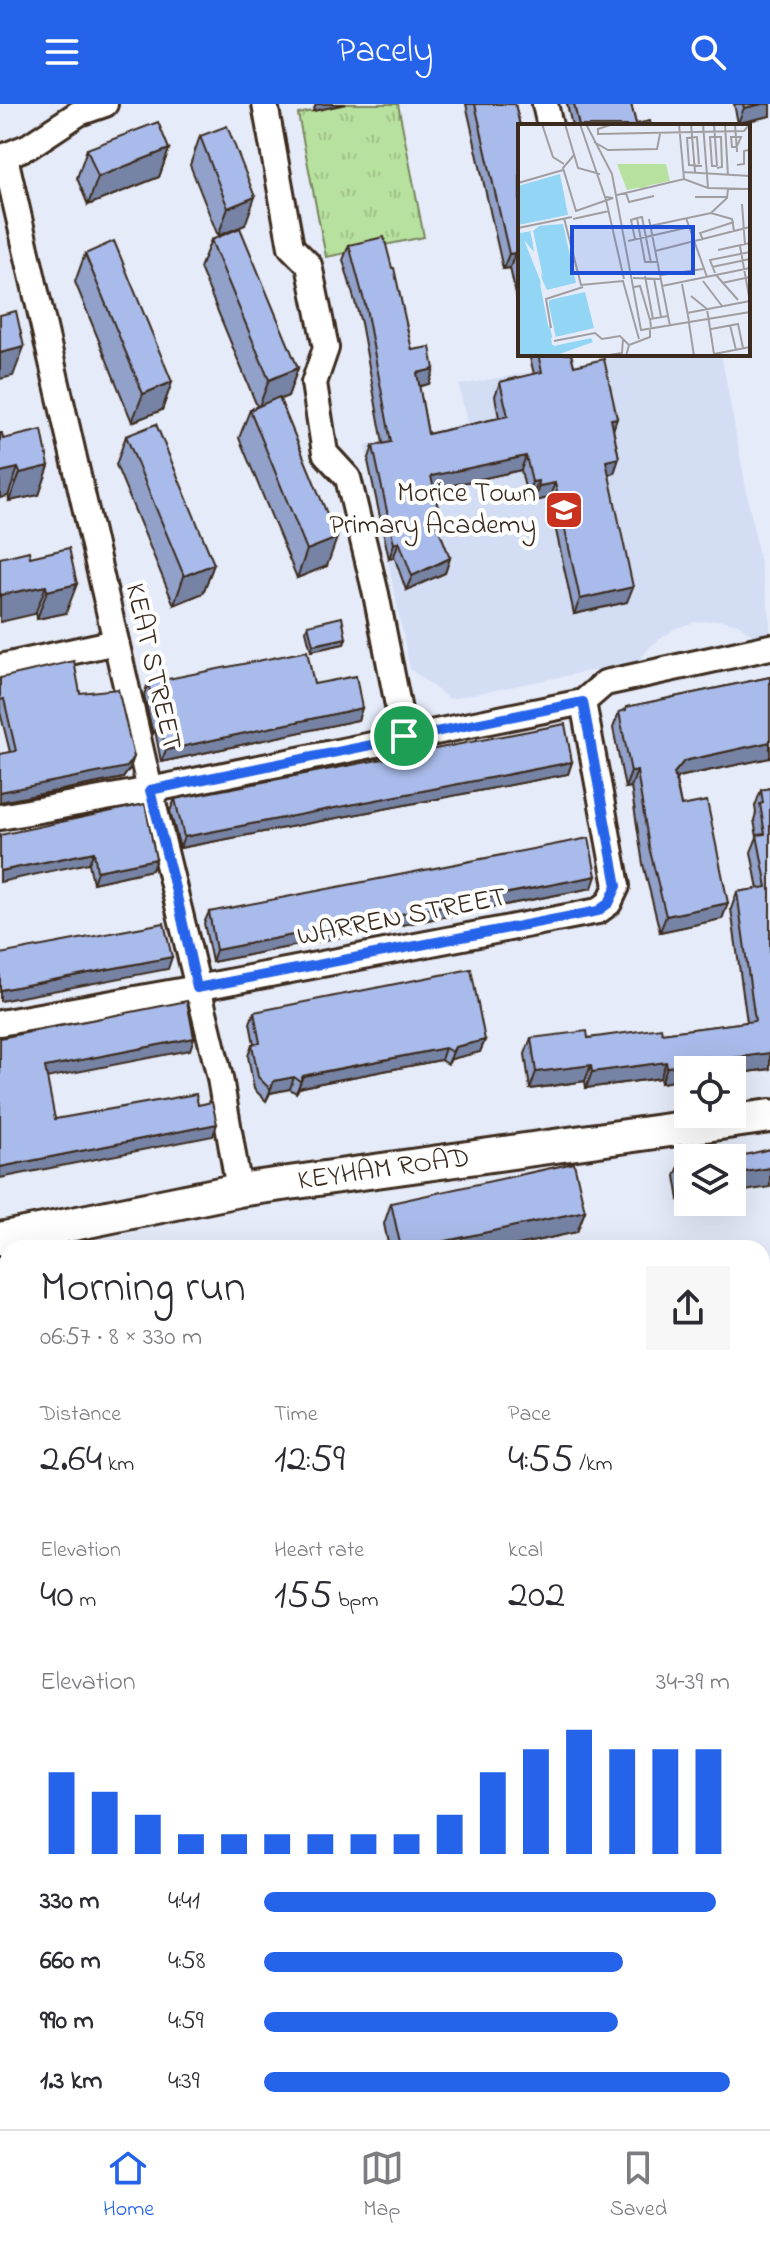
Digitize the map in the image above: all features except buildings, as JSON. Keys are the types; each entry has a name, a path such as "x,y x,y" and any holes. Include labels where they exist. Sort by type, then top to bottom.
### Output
{"main road":[{"name":"KEYHAM ROAD","path":"0,1239 239,1190 770,1116"}],"street":[{"path":"3,158 29,146 79,113 105,104"},
{"path":"265,104 291,247 309,265 326,348 314,383 325,453 348,478 376,594 404,736"},
{"path":"545,104 550,124"},
{"name":"KEAT STREET","path":"3,158 220,1078 239,1190"},
{"path":"0,667 116,642"},
{"path":"0,817 150,790 583,702 605,683 770,647"},
{"name":"WARREN STREET","path":"0,1023 598,911 609,903 617,886 583,702"}],"shaded area":[{"name":"Morice Town Primary Academy","path":"622,356 721,356 770,617 770,635 756,638 738,624 721,620 694,622 674,629 651,646 639,661 449,699 410,669 365,446 467,423 459,385"}],"green space":[{"path":"346,104 398,104 424,237 326,257 298,114"}],"place":[{"name":"Morice Town Primary Academy","path":"564,510"}],"route":[{"path":"583,702 617,886 609,903 598,911 197,988 150,790 404,736 583,702"}]}
